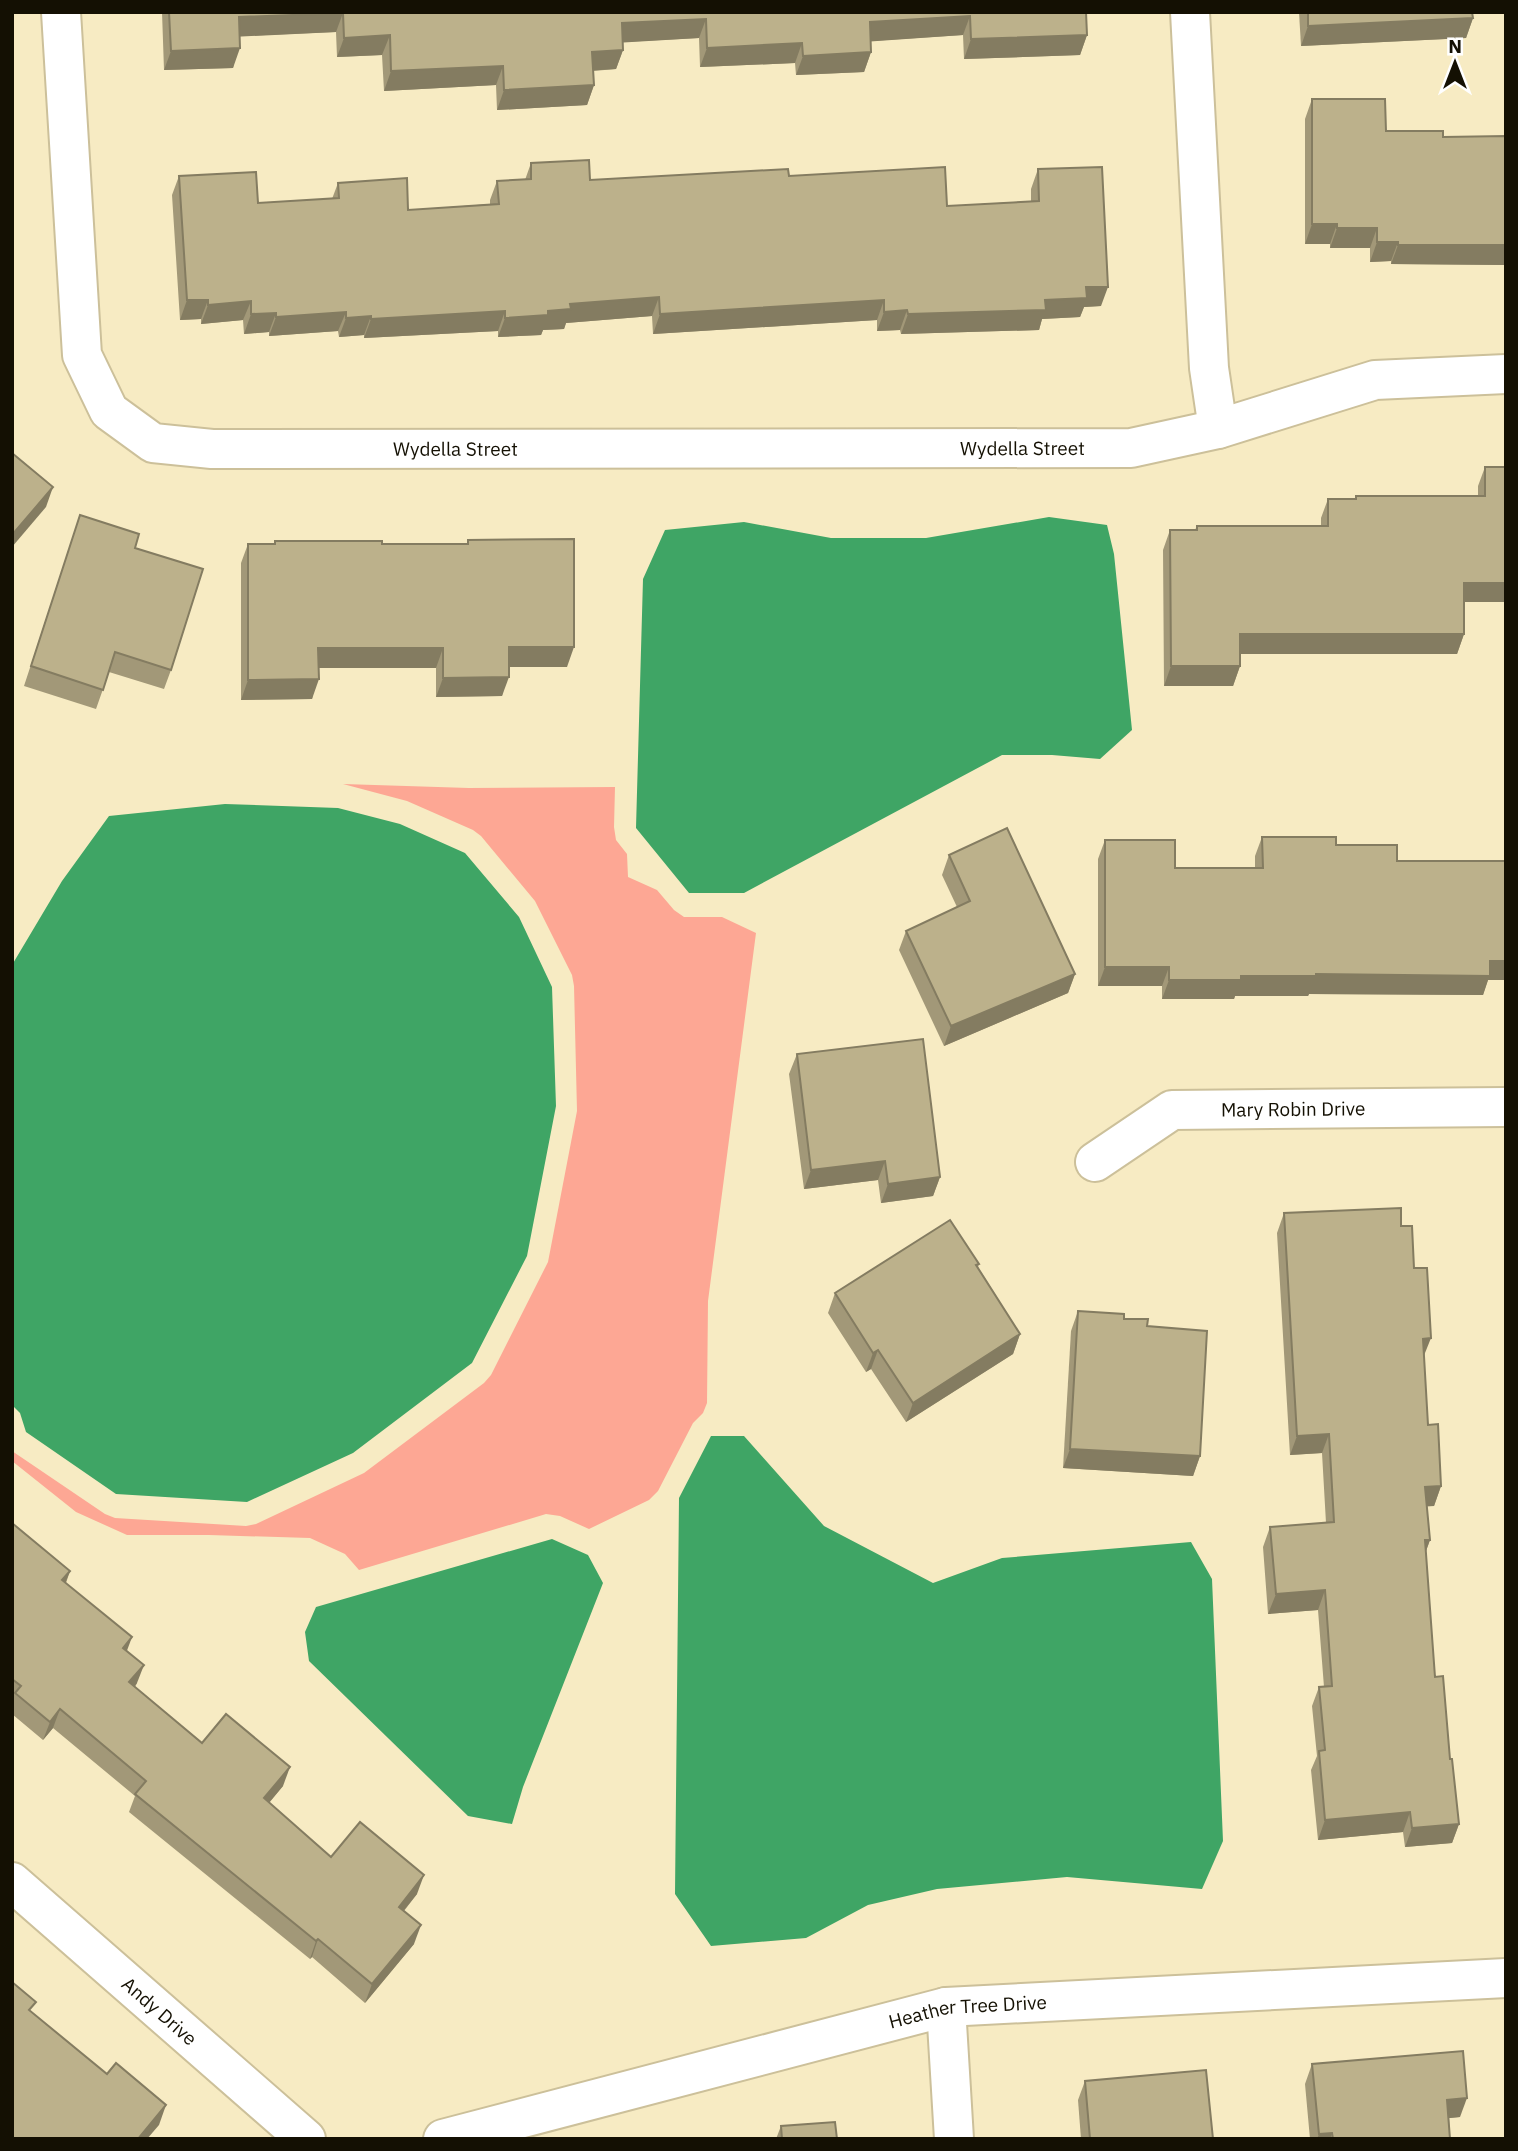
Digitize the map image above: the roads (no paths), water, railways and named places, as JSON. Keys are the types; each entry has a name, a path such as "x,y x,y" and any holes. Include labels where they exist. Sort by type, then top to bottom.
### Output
{"street":[{"name":"Wydella Street","path":"61,12 82,355 109,411 153,443 212,449 1131,448 1218,429 1375,380 1506,374"},
{"path":"1190,12 1209,368 1218,429"},
{"name":"Mary Robin Drive","path":"1095,1162 1172,1110 1506,1107"},
{"name":"Andy Drive","path":"12,1882 306,2139"},
{"name":"Heather Tree Drive","path":"443,2139 946,2007 1506,1979"},
{"path":"946,2007 954,2139"}]}
